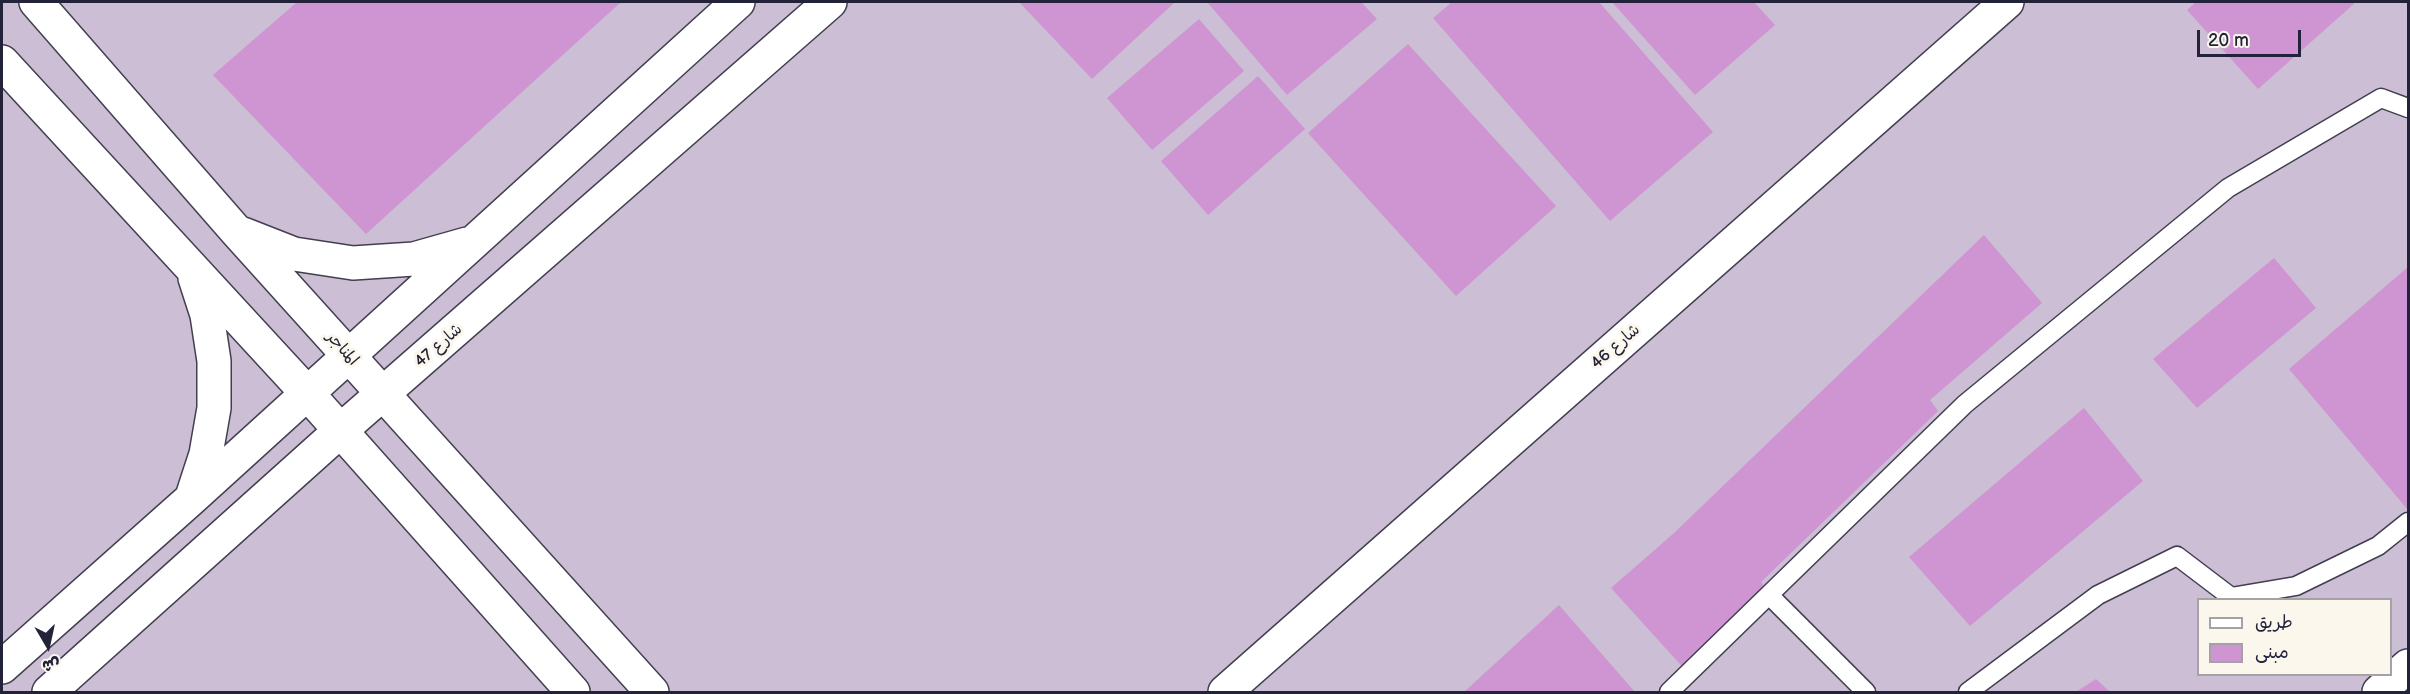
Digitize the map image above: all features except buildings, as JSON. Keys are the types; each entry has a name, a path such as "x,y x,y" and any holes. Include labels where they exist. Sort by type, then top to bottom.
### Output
{"street":[{"name":"المناجر","path":"36,2 237,232 652,693"},
{"path":"2,667 191,499 738,2"},
{"name":"شارع 47","path":"50,693 340,431 830,2"},
{"name":"شارع 46","path":"1225,693 2007,2"},
{"path":"2,62 307,393 573,693"},
{"path":"237,232 294,254 353,263 414,259 471,243"},
{"path":"191,499 206,454 214,408 214,362 207,315 193,270"},
{"path":"2379,693 2409,666"}],"lane":[{"path":"1669,693 1965,404 2228,188 2381,98 2409,108"},
{"path":"1968,693 2098,595 2177,556 2231,597 2296,586 2378,546 2409,522"},
{"path":"1769,595 1866,693"}],"shaded area":[{"path":"2,2 2408,2 2408,692 2,692"}]}
